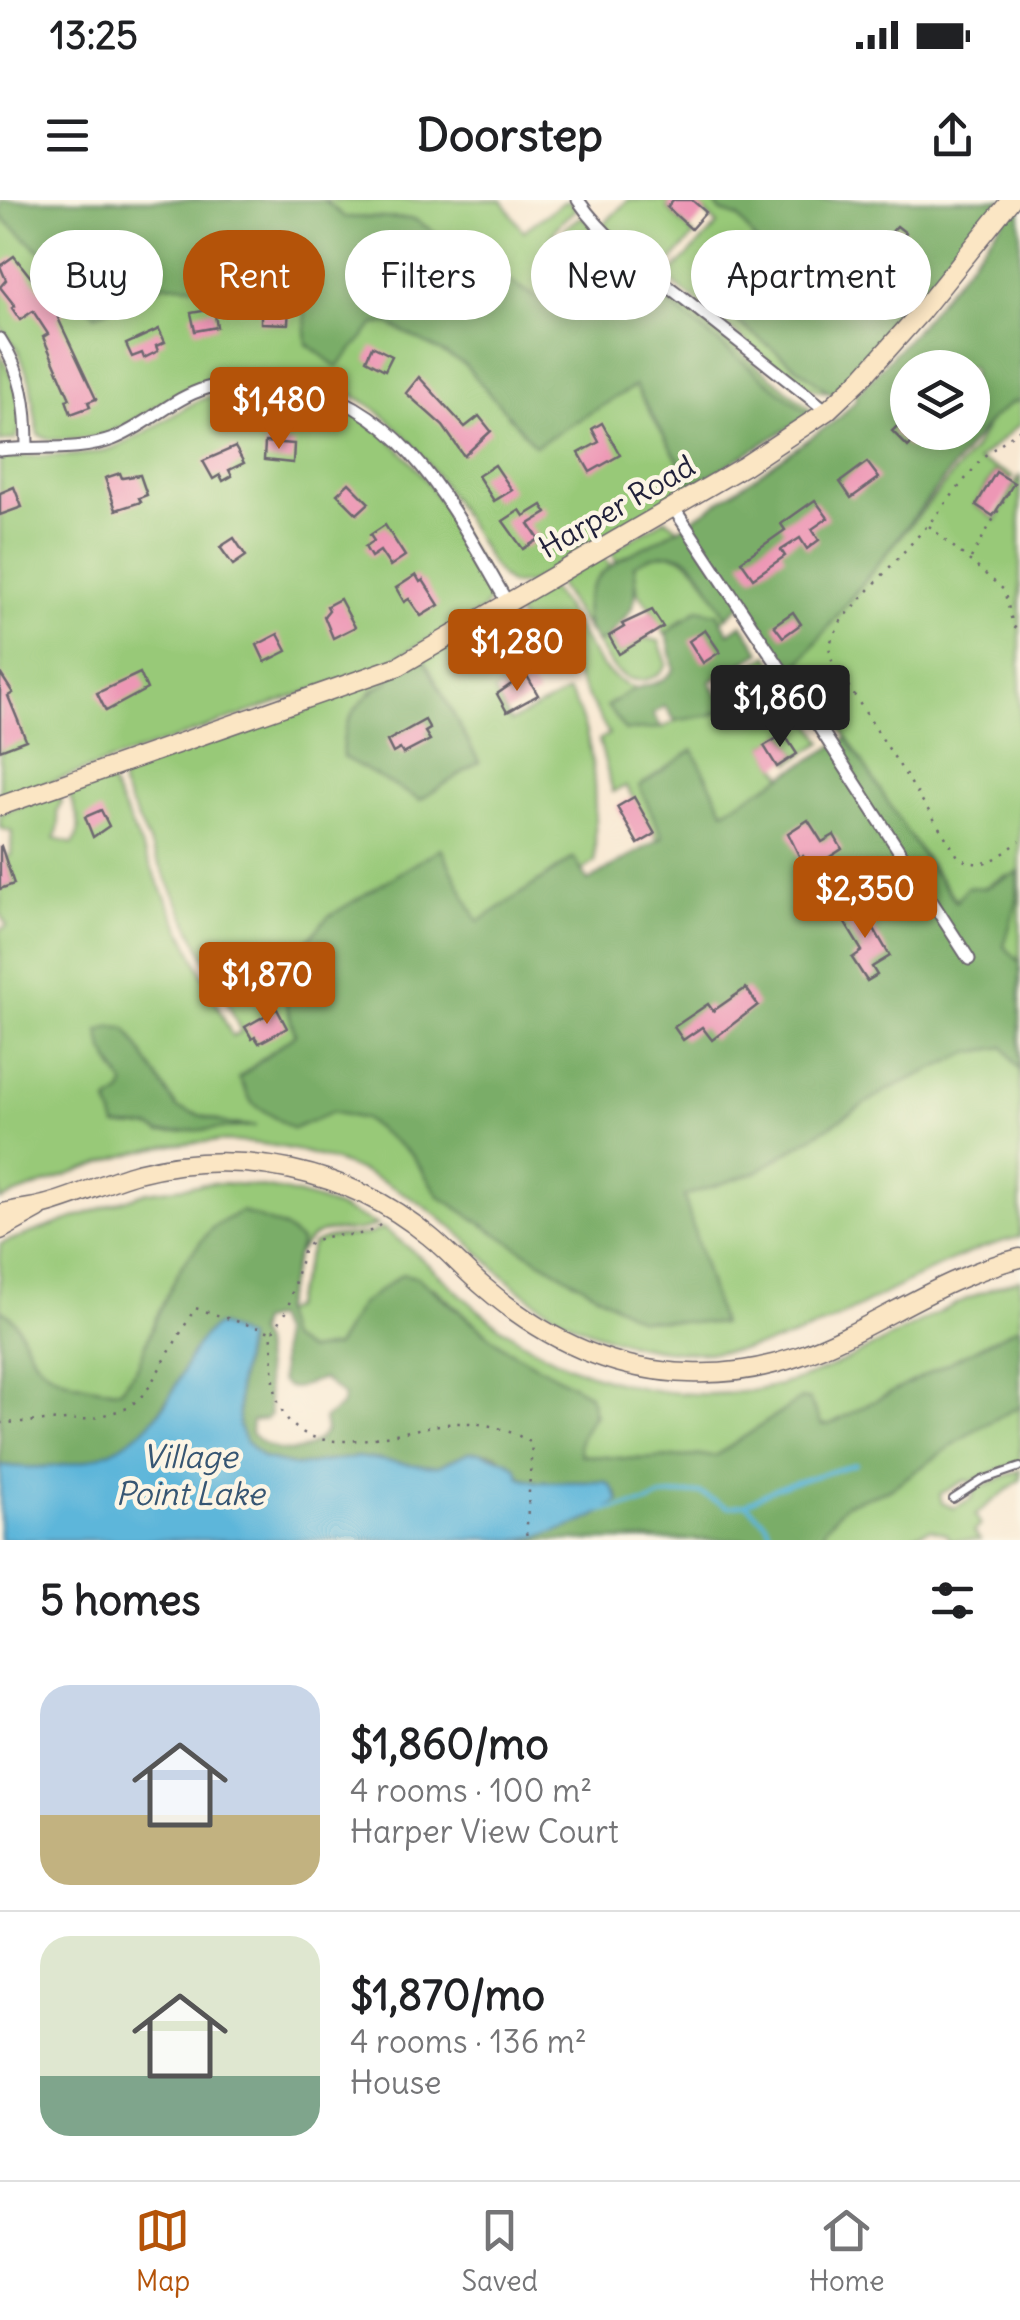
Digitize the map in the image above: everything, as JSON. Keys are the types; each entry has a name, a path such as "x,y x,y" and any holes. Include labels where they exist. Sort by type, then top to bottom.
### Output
{"main road":[{"name":"Harper Road","path":"0,806 399,666 785,441 862,377 920,313 1010,200"},
{"path":"0,1214 42,1206 172,1166 258,1163 302,1172 344,1185 390,1208 444,1248 517,1314 543,1331 609,1360 688,1374 764,1367 824,1349 966,1275 1020,1258"},
{"path":"0,1230 42,1206"}],"street":[{"path":"578,200 616,242 662,281 826,410"},
{"path":"0,340 20,374 27,447"},
{"path":"0,450 103,442 128,432 192,393 231,383 280,382 327,393 370,415 408,448 427,471 507,602"},
{"path":"672,507 969,959"}],"lane":[{"path":"952,1499 982,1480 1020,1467"}],"path":[{"path":"1020,428 984,456 841,621 829,652 959,858 977,865 988,864 1020,841"},
{"path":"969,560 1020,472"},
{"path":"928,525 1004,590 1013,625 1020,635"},
{"path":"272,1332 287,1311 303,1250 309,1243 326,1235 376,1230 390,1208"},
{"path":"0,1423 90,1419 128,1408 151,1384 199,1300"},
{"path":"195,1308 272,1332"},
{"path":"272,1322 279,1403 291,1422 307,1436 353,1440 463,1422 507,1430 538,1447"},
{"path":"526,1540 532,1443"}],"green space":[{"path":"0,200 324,200 344,217 414,219 431,230 345,230 345,320 511,320 511,281 531,294 531,320 671,320 671,305 810,415 693,486 635,386 535,446 464,364 389,324 375,324 337,367 307,344 305,320 325,320 325,230 183,230 183,285 163,285 163,230 30,230 30,242 0,216"},
{"path":"324,200 502,200 523,231 564,202 571,202 576,210 556,230 531,230 531,294 511,281 511,230 431,230 414,219 344,217"},
{"path":"628,200 673,200 667,208 691,233 691,239 671,262 671,230 609,230 603,225"},
{"path":"692,200 712,200 721,212 739,218 748,230 713,230 718,225"},
{"path":"712,200 1002,200 931,288 931,230 748,230 739,218 721,212"},
{"path":"1020,200 1020,401 1012,402 990,420 990,350 897,350 923,320 931,320 931,311"},
{"path":"0,216 30,242 30,320 163,320 165,284 183,285 183,320 306,320 307,344 375,323 389,324 464,364 535,446 635,386 693,486 528,584 511,584 495,569 441,482 402,432 353,395 324,383 291,377 222,378 182,391 107,434 52,440 38,434 30,381 18,350 0,326"},
{"path":"581,216 596,230 565,230 565,228"},
{"path":"691,253 691,297 671,282 673,271"},
{"path":"671,296 691,312 691,320 701,320 809,408 810,415 671,305"},
{"path":"734,320 830,392 817,390 788,375 721,321"},
{"path":"735,320 906,320 833,395"},
{"path":"0,353 14,383 21,418 16,439 0,442"},
{"path":"890,358 890,450 967,450 800,663 790,671 743,603 727,617 692,563 669,554 634,565 633,605 610,639 596,642 587,621 586,606 593,584 610,566 678,529 839,418 856,400 855,396"},
{"path":"239,388 289,391 330,402 365,420 420,473 490,583 492,596 483,610 378,667 0,797 0,458 104,451 203,399"},
{"path":"1020,401 1020,424 990,450 990,420"},
{"path":"973,450 990,450 978,460 1013,476 1011,480 995,472 975,505 996,520 1020,475 1020,962 1004,946 1007,875 957,902 899,821 800,663"},
{"path":"666,519 678,528 617,563 611,551"},
{"path":"657,553 683,558 692,565 727,617 722,621 717,613 682,619 665,635 638,593 634,565"},
{"path":"602,556 612,567 604,573 585,623 589,633 557,583"},
{"path":"548,587 607,672 636,688 607,706 662,728 684,717 711,715 733,705 743,718 790,690 823,742 790,763 788,760 797,754 784,734 765,746 783,776 724,812 693,751 663,837 658,840 626,786 613,792 599,740 609,734 570,666 555,675 549,672 516,612 516,605"},
{"path":"698,609 717,613 729,633 742,624 761,652 710,682 727,708 675,721 665,706 653,714 662,728 625,731 607,706 629,691 670,674 674,669 667,633"},
{"path":"504,613 512,619 531,657 516,677 494,692 510,722 568,692 572,697 591,757 595,862 582,871 573,858 478,923 441,848 282,988 295,1034 239,1077 293,1129 332,1112 364,1119 412,1155 439,1196 639,1318 720,1324 683,1196 756,1172 889,1089 968,1053 1004,1047 1020,1071 1020,1237 936,1267 858,1308 778,1341 735,1350 688,1352 618,1341 575,1324 515,1286 454,1229 419,1203 382,1181 300,1151 215,1142 171,1145 112,1160 0,1200 0,930 7,926 0,912 0,889 14,884 5,858 11,855 12,832 0,828 0,813 55,794 62,801 57,811 55,839 73,844 79,824 67,790 109,779 232,1036 241,1032 227,1001 237,998 237,991 218,985 122,787 122,771 389,675 390,681 371,691 343,757 420,800 479,762 423,658","holes":["112,1066 165,1093 177,1108 246,1126 161,1133 151,1127 117,1126 108,1103 121,1094 125,1085"]},
{"path":"645,638 659,641 667,664 657,675 638,680 616,671 596,642 610,639 619,653"},
{"path":"768,655 783,679 760,696 753,694 739,677"},
{"path":"423,658 479,762 420,800 343,757 343,744 348,722 361,703 389,681 389,675"},
{"path":"847,738 956,902 967,887 985,888 1018,872 1017,902 1004,946 1020,962 1020,1071 1004,1047 968,1053 889,1089 756,1172 684,1196 721,1324 639,1319 439,1196 412,1155 364,1119 332,1112 293,1129 252,1103 239,1078 295,1034 282,988 283,968 328,917 441,848 478,922 574,858 588,881 663,837 639,786 693,750 724,811"},
{"path":"112,1026 127,1029 177,1108 228,1124 256,1126 161,1133 150,1127 116,1126 108,1102 121,1094 125,1085 103,1049 99,1031"},
{"path":"213,1183 298,1194 377,1225 316,1235 298,1254 301,1242 155,1320 138,1366 120,1390 72,1382 39,1364 16,1324 0,1309 0,1244 147,1192"},
{"path":"241,1211 283,1227 301,1241 281,1312 288,1339 307,1351 335,1347 360,1305 402,1274 417,1277 502,1346 588,1394 593,1412 581,1437 581,1455 635,1459 717,1455 801,1399 809,1399 822,1425 830,1424 1020,1326 1020,1406 973,1431 890,1489 846,1504 825,1528 822,1540 515,1540 618,1495 606,1482 538,1482 520,1477 498,1455 490,1453 469,1452 439,1466 425,1467 357,1457 296,1466 263,1458 244,1441 239,1427 238,1386 246,1344 177,1391 146,1429 114,1451 78,1464 39,1468 0,1465 0,1309 12,1318 32,1355 49,1372 84,1385 120,1390 138,1366 182,1265 212,1228","holes":["274,1318 280,1333 281,1381 286,1386 295,1388 323,1379 344,1396 341,1406 324,1419 326,1431 299,1450 279,1450 251,1433 252,1421 270,1415 262,1344 257,1333 260,1321"]},
{"path":"382,1228 484,1315 535,1348 572,1367 653,1390 737,1393 779,1385 819,1372 968,1298 1020,1279 1020,1326 830,1424 822,1426 814,1407 801,1399 717,1455 635,1459 588,1456 580,1454 579,1443 595,1415 588,1394 502,1346 433,1287 361,1305 335,1347 307,1351 288,1339 281,1312 291,1308 312,1245"},
{"path":"1020,1406 1020,1462 940,1494 942,1503 954,1508 972,1498 975,1489 1020,1470 1020,1480 975,1515 981,1525 974,1532 980,1540 950,1540 946,1534 930,1529 903,1540 822,1540 824,1528 846,1504 890,1489 973,1431"}],"water":[{"name":"Village Point Lake","path":"215,1326 246,1339 238,1386 239,1427 245,1441 263,1458 296,1466 357,1457 439,1466 469,1452 479,1452 506,1460 516,1467 520,1477 538,1482 606,1482 619,1501 568,1528 512,1540 0,1540 0,1465 51,1467 76,1463 121,1446 158,1413 195,1347"}],"building":[{"path":"673,200 692,200 706,212 691,229 667,207"},
{"path":"14,256 30,276 30,313 20,320 0,287 6,280 0,266"},
{"path":"39,320 59,320 96,399 88,402 90,407 71,414 66,400 70,399 43,337 48,334"},
{"path":"193,320 216,320 217,327 195,331"},
{"path":"261,320 288,320 288,324"},
{"path":"159,329 165,342 156,346 158,351 144,358 142,353 132,357 126,344"},
{"path":"372,346 392,356 385,370 366,360"},
{"path":"419,377 465,427 479,416 491,431 464,456 443,426 406,393"},
{"path":"602,423 620,455 590,472 579,453 599,442 592,429"},
{"path":"265,442 294,444 293,463 264,460"},
{"path":"235,447 244,463 229,470 232,476 223,481 220,475 213,479 203,461"},
{"path":"867,462 879,478 851,498 840,482"},
{"path":"495,465 512,490 494,501 478,476"},
{"path":"996,472 1014,483 993,516 976,505"},
{"path":"120,473 122,478 140,475 147,495 139,498 141,502 116,510 105,478"},
{"path":"349,483 369,503 357,514 337,494"},
{"path":"14,487 22,507 0,515 0,493"},
{"path":"815,500 828,518 812,529 819,540 807,549 800,538 781,550 785,556 753,578 741,561 785,530 781,524"},
{"path":"542,505 547,513 529,524 539,539 523,549 503,521 520,510 524,516"},
{"path":"385,525 405,556 390,566 380,551 371,557 365,547 374,541 370,535"},
{"path":"234,538 246,556 233,565 220,547"},
{"path":"416,575 439,605 421,616 409,599 404,602 396,588"},
{"path":"340,599 355,627 333,638 324,616 329,610 327,606"},
{"path":"652,610 663,627 619,654 609,636 624,627 622,624"},
{"path":"793,612 801,624 783,637 774,625"},
{"path":"705,630 720,652 703,663 689,641"},
{"path":"278,634 287,651 265,662 257,645"},
{"path":"733,668 748,689 732,700 717,678"},
{"path":"0,673 13,693 8,696 26,740 0,750"},
{"path":"140,673 147,689 106,711 97,693"},
{"path":"526,674 538,695 507,712 497,694"},
{"path":"425,720 430,740 403,754 400,749 393,753 387,741"},
{"path":"784,734 797,754 777,767 764,746"},
{"path":"634,797 655,834 638,844 617,807"},
{"path":"101,810 109,826 93,837 85,817"},
{"path":"808,820 822,842 834,835 842,849 811,869 803,856 800,858 788,833"},
{"path":"0,847 14,884 0,889"},
{"path":"859,903 890,956 872,967 877,975 867,981 852,958 862,951 840,915"},
{"path":"746,988 758,1005 712,1040 702,1027 683,1040 674,1027 708,1004 713,1011"},
{"path":"277,1009 287,1028 259,1043 255,1037 252,1039 245,1027"}],"waterway":[{"path":"600,1511 647,1503 663,1496 700,1493 728,1507 746,1504 776,1488 856,1464"},
{"path":"746,1504 766,1523 774,1540"}]}
